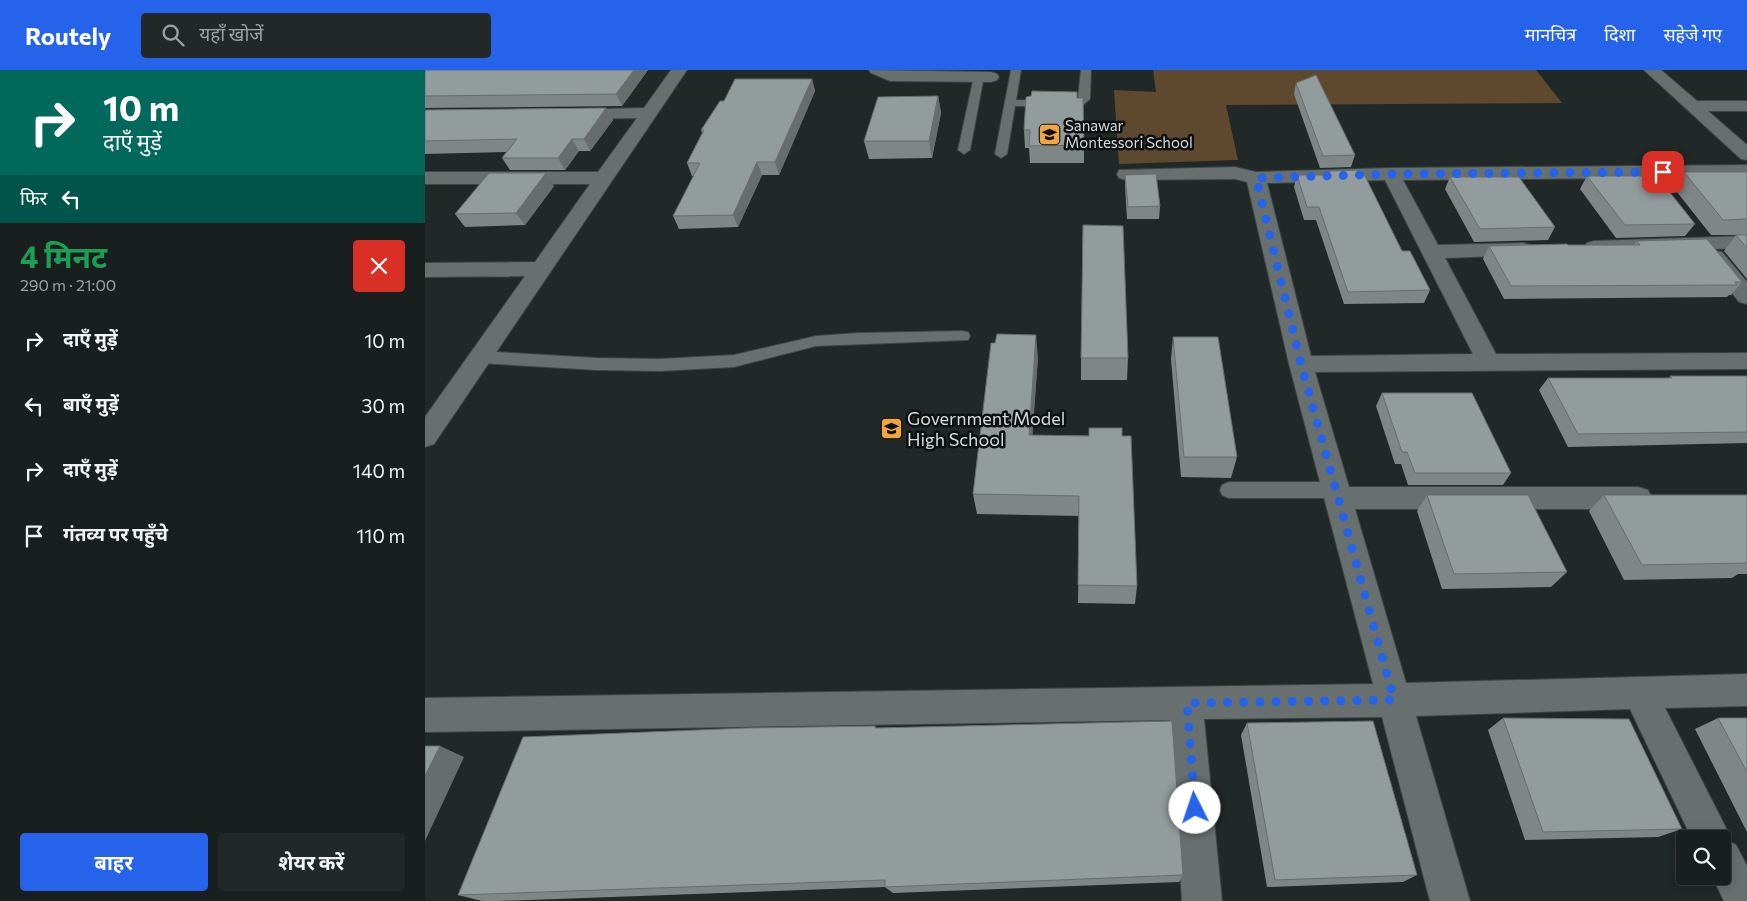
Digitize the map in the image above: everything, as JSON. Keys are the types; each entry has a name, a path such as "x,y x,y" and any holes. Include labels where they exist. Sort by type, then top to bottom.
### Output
{"street":[{"path":"425,438 679,70"},
{"path":"877,70 890,76 985,76"},
{"path":"1652,70 1747,156"},
{"path":"1693,106 1747,106"},
{"path":"553,114 651,113"},
{"path":"1126,174 1235,173 1256,178 1391,174 1747,171"},
{"path":"1647,172 1664,193"},
{"path":"1391,174 1489,363"},
{"path":"425,178 605,178"},
{"path":"1256,178 1301,364 1450,901"},
{"path":"1687,222 1747,297"},
{"path":"1578,247 1747,242"},
{"path":"1431,252 1539,249"},
{"path":"425,270 541,269"},
{"path":"1301,364 1747,361"},
{"path":"1337,494 1667,498"},
{"path":"425,715 1394,700 1747,690"},
{"path":"1639,694 1708,830"},
{"path":"1187,703 1202,901"},
{"path":"1731,874 1744,901"}],"lane":[{"path":"1001,154 1016,70"},
{"path":"1011,103 1078,104 1083,102 1086,70"},
{"path":"964,150 985,76"},
{"path":"480,357 597,364 669,364 734,361 816,342 859,338 962,336"},
{"path":"1229,490 1337,494"}],"shaded area":[{"path":"1153,70 1536,70 1562,103 1226,105 1238,160 1119,164 1114,90 1156,92"}],"building":[{"path":"425,70 634,70 616,94 425,96"},
{"path":"1316,75 1355,155 1323,156 1296,83"},
{"path":"735,79 812,79 775,162 757,162 733,215 673,216 700,163 687,163 704,130 701,130 720,101 724,101"},
{"path":"1032,91 1077,92 1077,98 1083,98 1084,145 1029,146 1030,130 1024,130 1026,97 1031,96"},
{"path":"938,96 929,141 864,141 878,97"},
{"path":"606,108 584,139 572,139 558,158 502,158 517,139 425,141 425,110"},
{"path":"1362,170 1402,251 1410,251 1430,290 1348,292 1319,207 1307,207 1297,175 1330,175 1329,171"},
{"path":"1684,172 1747,172 1747,219 1723,220"},
{"path":"489,173 546,173 516,213 455,214"},
{"path":"1156,174 1160,206 1128,207 1125,175"},
{"path":"1587,176 1657,176 1695,224 1625,225"},
{"path":"1450,177 1519,177 1555,227 1480,229"},
{"path":"1083,225 1123,226 1128,358 1081,358"},
{"path":"1736,235 1747,235 1747,248"},
{"path":"1707,239 1742,282 1735,282 1737,285 1511,286 1489,246 1640,245 1637,241"},
{"path":"997,334 1036,335 1029,435 1089,436 1089,428 1122,428 1122,436 1131,436 1137,586 1078,585 1079,496 973,494 991,343 995,343"},
{"path":"1173,337 1218,337 1237,457 1184,457"},
{"path":"1670,376 1747,376 1747,432 1578,434 1548,378 1672,378"},
{"path":"1382,393 1472,393 1511,473 1415,473 1407,452 1402,452"},
{"path":"1427,495 1528,495 1567,572 1454,574"},
{"path":"1604,495 1747,495 1747,563 1642,565"},
{"path":"1503,718 1629,719 1682,829 1543,832"},
{"path":"1718,718 1747,718 1747,772"},
{"path":"1172,721 1183,875 885,887 885,880 458,895 523,737 747,728 875,726 875,728"},
{"path":"1373,721 1417,875 1275,880 1247,723"},
{"path":"425,746 440,746 425,776"}],"place":[{"name":"Sanawar Montessori School","path":"1049,134"},
{"name":"Government Model High School","path":"891,428"}],"route":[{"path":"1195,808 1187,703 1394,700 1301,364 1256,178 1391,174 1663,172"}]}
